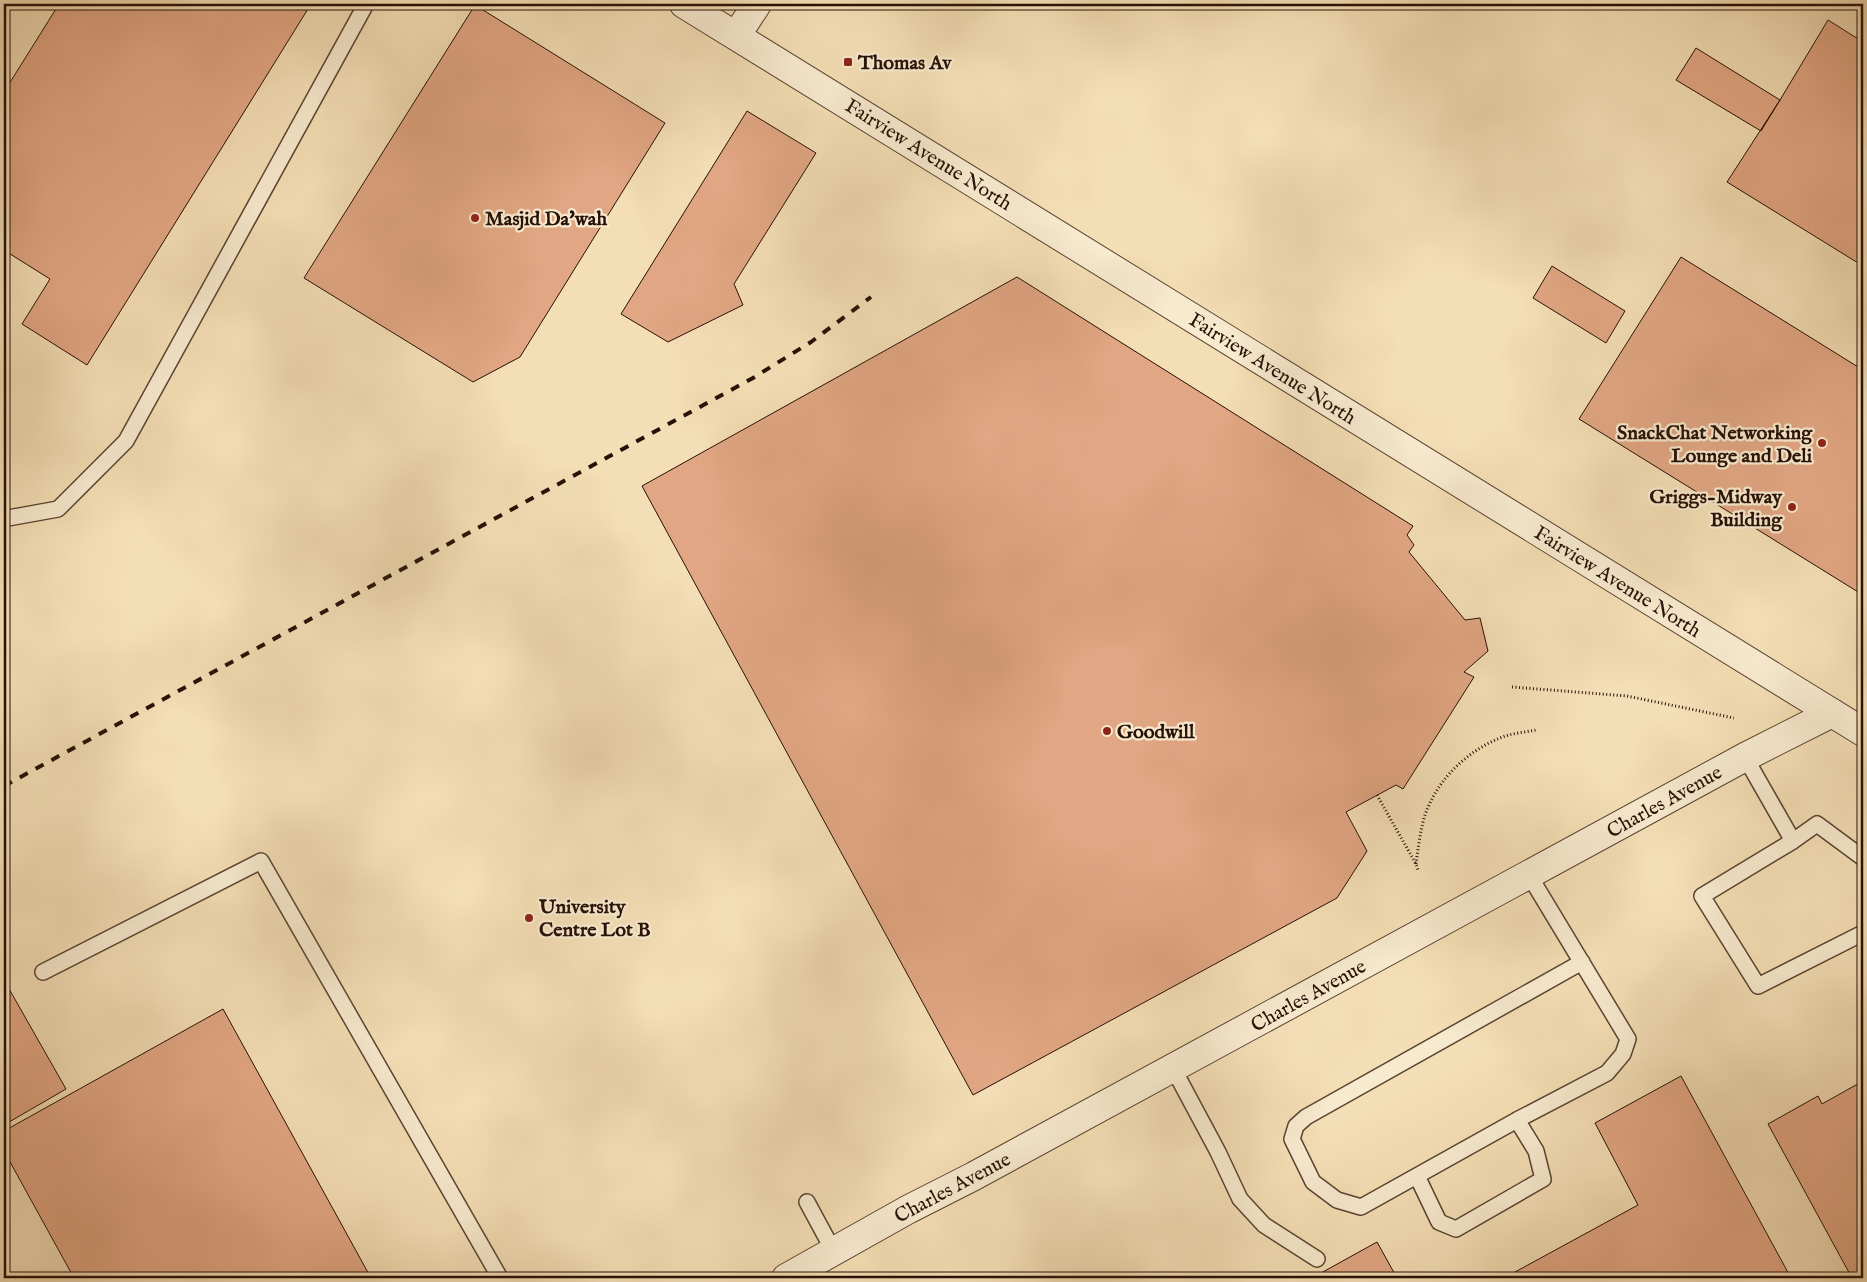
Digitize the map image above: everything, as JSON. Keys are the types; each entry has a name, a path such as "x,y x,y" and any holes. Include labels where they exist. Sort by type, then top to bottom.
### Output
{"street":[{"name":"Fairview Avenue North","path":"684,4 1863,732"},
{"path":"736,36 757,4"},
{"name":"Charles Avenue","path":"786,1278 1745,757 1832,713"}],"lane":[{"path":"4,516 8,518 58,509 126,441 366,4"},
{"path":"1745,757 1793,841"},
{"path":"1863,858 1818,824 1702,896 1758,986 1863,933"},
{"path":"42,972 261,862 500,1278"},
{"path":"1529,875 1582,962 1628,1039 1623,1054 1607,1073 1517,1120 1361,1207 1337,1200 1313,1182 1292,1139 1296,1126 1306,1117 1582,962"},
{"path":"1173,1068 1218,1152 1240,1199 1264,1225 1317,1259"},
{"path":"1417,1176 1439,1222 1456,1228 1464,1224 1543,1178 1536,1151 1517,1120"},
{"path":"806,1202 834,1252"}],"path":[{"path":"1512,687 1627,696 1734,718"},
{"path":"1416,864 1420,833 1429,805 1453,768 1494,741 1506,736 1536,730"},
{"path":"1377,795 1418,870"}],"building":[{"path":"59,4 311,4 87,365 22,324 50,279 7,252 4,257 4,92"},
{"path":"475,5 665,123 520,357 473,382 304,278"},
{"path":"1828,20 1863,42 1863,266 1727,182 1780,100"},
{"path":"1696,48 1780,100 1761,131 1676,80"},
{"path":"747,111 816,153 734,284 743,305 668,342 621,314"},
{"name":"Griggs-Midway Building","path":"1681,257 1863,370 1863,595 1579,419"},
{"path":"1552,266 1625,311 1606,343 1533,298"},
{"name":"Goodwill","path":"1017,277 1413,526 1407,535 1414,545 1409,552 1465,620 1480,618 1488,651 1464,672 1474,677 1403,789 1396,785 1346,812 1367,851 1337,898 973,1095 642,486"},
{"path":"4,980 66,1089 4,1125"},
{"path":"223,1009 371,1278 74,1278 4,1151 4,1131"},
{"path":"1681,1076 1791,1278 1504,1278 1638,1205 1595,1123"},
{"path":"1863,1081 1863,1278 1852,1278 1768,1124 1818,1096 1822,1104"},
{"path":"1377,1242 1397,1278 1312,1278"}],"railway":[{"path":"4,786 753,378 811,342 871,297"}],"place":[{"name":"Thomas Av","path":"848,62"},
{"name":"Masjid Da'wah","path":"475,218"},
{"name":"SnackChat Networking Lounge and Deli","path":"1822,443"},
{"name":"Griggs-Midway Building","path":"1792,507"},
{"name":"Goodwill","path":"1107,731"},
{"name":"University Centre Lot B","path":"529,918"}]}
